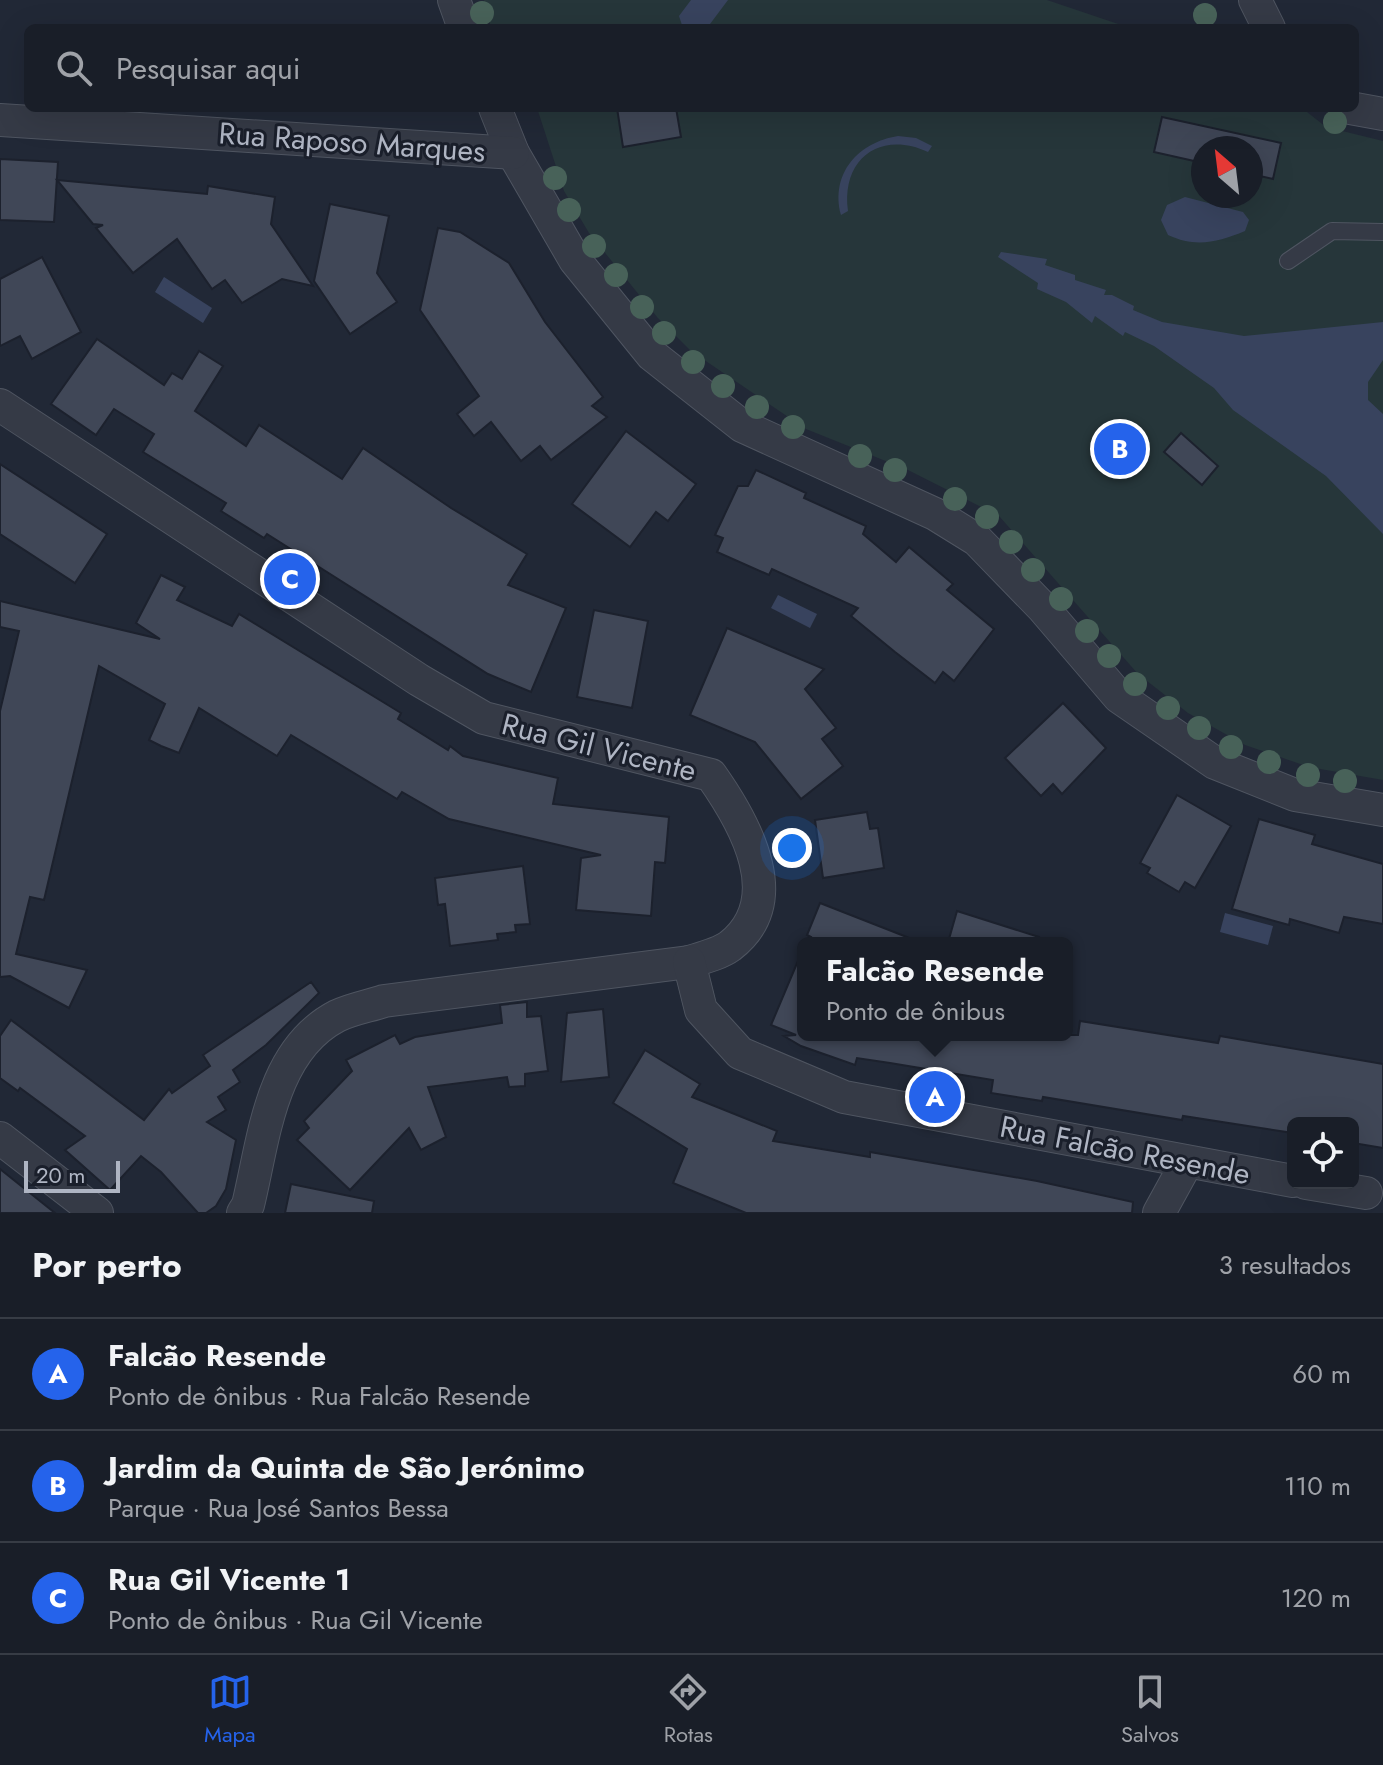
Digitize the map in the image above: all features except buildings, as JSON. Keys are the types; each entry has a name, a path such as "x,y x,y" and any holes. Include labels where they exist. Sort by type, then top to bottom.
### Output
{"street":[{"path":"454,0 463,24"},
{"path":"1255,0 1267,24"},
{"path":"1359,110 1383,114"},
{"path":"497,112 513,153 575,260 652,355 742,426 935,514 977,540 1043,608 1119,697 1215,763 1295,795 1383,810"},
{"name":"Rua Raposo Marques","path":"0,120 513,153"},
{"name":"Rua Gil Vicente","path":"0,405 419,680 484,718 711,775 746,829 756,858 760,892 749,927 728,948 689,962 384,1001 336,1016 300,1047 277,1083 248,1205 243,1213"},
{"name":"Rua Falcão Resende","path":"689,962 701,1010 740,1053 844,1097 1287,1180"},
{"path":"0,1138 97,1213"},
{"path":"1159,1213 1187,1162"},
{"path":"1342,1189 1366,1193"}],"lane":[{"path":"1288,261 1332,231 1383,232"}],"shaded area":[{"path":"484,0 1047,0 1118,24 490,24"},
{"path":"538,112 1307,112 1326,127 1383,141 1383,780 1309,767 1245,745 1188,713 1138,674 999,516 908,470 806,429 691,351 657,317 589,233 564,191"}],"water":[{"path":"691,0 728,0 710,24 682,24 679,16"},
{"path":"898,136 916,138 932,146 928,152 894,145 880,147 867,154 851,177 847,193 848,211 841,215 840,186 851,162 871,145"},
{"path":"1185,197 1191,199 1191,208 1228,208 1243,212 1249,220 1245,231 1226,238 1207,242 1188,241 1168,235 1161,220 1167,205"},
{"path":"1001,252 1047,259 1045,265 1075,275 1075,280 1106,290 1104,295 1112,295 1134,306 1133,310 1162,322 1244,336 1383,322 1383,360 1368,382 1368,400 1383,414 1383,534 1326,476 1233,410 1214,388 1154,346 1125,332 1123,336 1095,316 1092,323 1066,302 1037,289 1038,283 998,257"},
{"path":"164,277 212,308 203,323 155,292"},
{"path":"778,595 817,614 810,628 771,608"},
{"path":"1225,913 1273,926 1268,945 1220,932"}],"place":[{"name":"Jardim da Quinta de São Jerónimo","path":"1120,449"},
{"name":"Rua Gil Vicente 1","path":"290,579"},
{"name":"Falcão Resende","path":"935,1097"}]}
